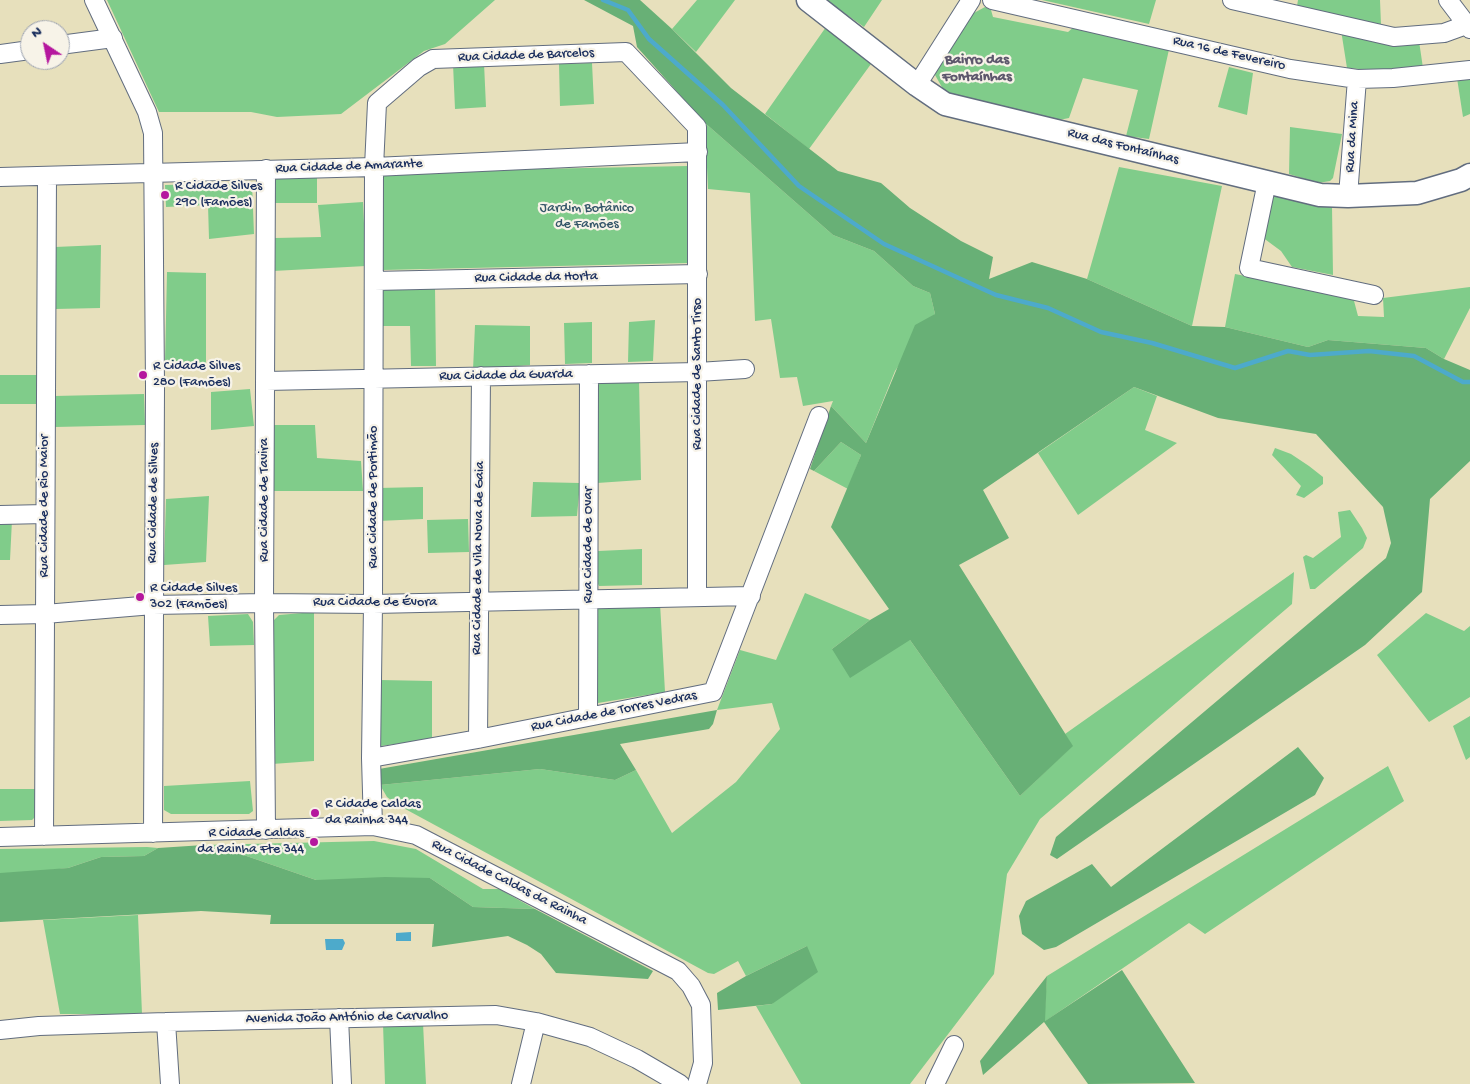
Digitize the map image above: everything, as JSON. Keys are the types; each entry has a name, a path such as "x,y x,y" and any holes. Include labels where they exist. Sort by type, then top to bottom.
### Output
{"street":[{"name":"Rua Cidade de Silves","path":"94,0 147,112 153,133 155,396 153,833"},
{"name":"Rua das Fontaínhas","path":"808,0 917,85 945,104 1320,195 1348,196 1417,193 1470,176"},
{"path":"917,85 970,0"},
{"name":"Rua 16 de Fevereiro","path":"992,0 1290,68 1357,78 1393,78 1470,70"},
{"path":"1232,0 1260,3 1394,37 1444,33 1468,27 1448,0"},
{"path":"70,44 113,38"},
{"path":"0,54 20,51"},
{"name":"Rua Cidade de Barcelos","path":"374,167 377,103 419,67 433,59 626,52 697,127 698,152"},
{"name":"Rua da Mina","path":"1348,196 1357,78"},
{"name":"Rua Cidade de Amarante","path":"0,177 374,167 698,152"},
{"name":"Rua Cidade de Santo Tirso","path":"697,596 698,152"},
{"name":"Rua Cidade de Portimão","path":"373,826 371,758 374,167"},
{"name":"Rua Cidade de Tavira","path":"266,169 264,603 266,830"},
{"name":"Rua Cidade de Rio Maior","path":"44,836 47,176"},
{"path":"1267,182 1249,268 1374,295"},
{"name":"Rua Cidade da Horta","path":"374,281 698,274"},
{"name":"Rua Cidade da Guarda","path":"266,381 698,372 745,369"},
{"name":"Rua Cidade de Ovar","path":"588,716 589,374"},
{"name":"Rua Cidade de Vila Nova de Gaia","path":"478,739 481,376"},
{"name":"Rua Cidade de Torres Vedras","path":"371,758 478,739 713,692 819,416"},
{"path":"0,515 45,514"},
{"name":"Rua Cidade de Évora","path":"0,615 45,614 153,605 373,604 751,596"},
{"name":"Rua Cidade Caldas da Rainha","path":"0,837 373,826 416,835 678,972 691,986 701,1005 703,1063 697,1084"},
{"name":"Avenida João António de Carvalho","path":"0,1030 39,1026 166,1022 496,1015 536,1022 590,1037 637,1059 680,1084"},
{"path":"339,1018 342,1084"},
{"path":"166,1022 170,1084"},
{"path":"521,1084 536,1022"},
{"path":"935,1084 954,1045"}],"green space":[{"path":"107,0 495,0 445,44 424,51 341,114 277,117 251,112 159,112"},
{"path":"584,0 640,0 731,88 838,171 881,183 910,208 961,241 993,257 989,279 1032,262 1087,279 1192,326 1225,327 1308,347 1328,340 1426,348 1444,359 1470,370 1470,461 1430,499 1422,592 1365,645 1057,859 1050,855 1056,837 1386,558 1391,543 1383,507 1316,434 1218,418 1134,387 983,490 1009,538 959,565 1073,746 1020,796 910,640 850,678 832,649 870,620 889,609 831,527 861,455 841,442 814,471 810,469 831,406 866,443 915,325 935,314 930,293 913,286 874,251 833,235 705,123 637,47 633,26"},
{"path":"697,0 735,0 696,52 672,29"},
{"path":"826,0 882,0 864,27"},
{"path":"1042,0 1156,0 1149,24"},
{"path":"1298,0 1380,0 1381,25 1297,6"},
{"path":"985,7 991,10 993,17 1068,32 1075,26 1170,45 1149,139 1126,136 1138,90 1083,78 1069,118 1059,120 950,94 943,89 935,75 936,70 972,14"},
{"path":"826,27 871,64 809,149 765,114"},
{"path":"1341,30 1419,41 1423,68 1384,71 1347,68"},
{"path":"484,63 486,107 455,109 453,64"},
{"path":"592,63 594,104 560,106 559,64"},
{"path":"1229,67 1253,73 1247,115 1218,107"},
{"path":"1470,77 1470,114 1463,117 1457,78"},
{"path":"705,123 833,235 874,251 913,286 930,293 935,314 895,371 866,443 831,406 833,401 803,406 797,377 780,378 771,319 755,321 750,193 708,189"},
{"path":"1290,127 1342,134 1333,178 1330,181 1318,183 1289,174"},
{"name":"Jardim Botânico de Famões","path":"688,166 690,263 383,270 381,172"},
{"path":"1119,167 1222,186 1192,326 1087,279"},
{"path":"273,172 317,172 317,203 273,203"},
{"path":"252,183 254,234 209,239 208,205 166,207 165,185"},
{"path":"1274,195 1332,206 1333,275 1292,267 1281,251 1262,237"},
{"path":"363,202 366,266 273,271 275,238 321,237 318,205"},
{"path":"101,245 100,308 55,309 55,247"},
{"path":"167,272 206,273 206,363 165,363"},
{"path":"1235,274 1353,297 1358,316 1384,317 1383,298 1470,287 1470,308 1444,359 1426,348 1328,340 1308,347 1225,327"},
{"path":"435,287 436,366 411,366 410,326 380,326 380,290"},
{"path":"655,320 653,361 628,362 629,322"},
{"path":"592,322 592,363 565,364 564,323"},
{"path":"475,325 530,326 530,365 473,370"},
{"path":"0,375 38,375 38,404 0,404"},
{"path":"639,379 641,480 597,483 597,386 600,382"},
{"path":"1134,387 1157,396 1145,430 1177,443 1078,515 1038,453"},
{"path":"250,389 254,426 211,430 211,392"},
{"path":"144,394 145,425 55,427 54,396"},
{"path":"273,425 315,425 317,458 361,461 363,491 273,491"},
{"path":"841,442 861,455 848,489 814,471"},
{"path":"1275,448 1291,454 1309,466 1323,477 1323,484 1304,498 1296,495 1301,486 1272,455"},
{"path":"533,482 580,483 577,516 531,517"},
{"path":"423,487 423,519 378,521 378,488"},
{"path":"209,496 206,562 164,565 166,499"},
{"path":"1350,510 1367,538 1363,548 1315,589 1310,589 1303,557 1306,555 1313,558 1341,537 1338,512"},
{"path":"468,519 469,552 428,553 427,520"},
{"path":"0,520 12,520 10,560 0,560"},
{"path":"642,549 642,585 599,586 597,582 598,551"},
{"path":"1294,572 1292,604 1040,819 1007,874 994,974 910,1084 801,1084 756,1006 772,1004 807,946 746,976 738,961 714,974 708,973 396,804 387,797 380,785 540,769 615,780 636,770 672,833 736,782 780,729 772,703 717,710 740,650 776,660 805,593 870,620 832,649 910,640 1020,796 1072,746 1065,734"},
{"path":"660,603 665,692 598,703 594,698 594,611 601,606"},
{"path":"314,612 314,761 272,764 274,620 279,615"},
{"path":"1426,613 1464,631 1470,626 1470,697 1429,722 1377,655"},
{"path":"248,614 253,622 254,645 210,646 208,616"},
{"path":"380,680 432,681 432,739 381,746 377,742"},
{"path":"717,710 713,724 709,729 620,744 636,770 615,780 540,769 380,785 379,769"},
{"path":"1470,716 1470,757 1466,760 1453,726"},
{"path":"1298,747 1324,778 1315,795 1056,947 1044,950 1022,934 1019,916 1026,901 1092,864 1111,887"},
{"path":"1388,766 1404,801 1205,934 1189,923 1044,1022 1047,976"},
{"path":"250,781 253,811 249,814 171,814 164,810 164,786"},
{"path":"0,789 36,789 35,817 32,820 0,821"},
{"path":"374,841 416,849 483,889 499,889 535,909 473,907 430,878 319,881 232,851 212,851 204,845"},
{"path":"204,845 212,851 232,851 316,880 385,877 430,878 473,907 535,909 653,971 648,979 556,973 541,954 508,936 432,947 434,924 270,924 271,915 201,911 0,922 0,873 68,868 101,857 144,856 158,848"},
{"path":"158,848 144,856 101,857 68,868 0,876 0,849"},
{"path":"138,915 142,1014 60,1014 43,920"},
{"path":"807,946 818,972 772,1004 718,1010 717,993 746,976"},
{"path":"1122,970 1195,1083 1088,1084 1044,1022 983,1075 980,1061 1047,976 1045,1021"},
{"path":"423,1023 426,1084 385,1084 383,1024"}],"water":[{"path":"411,932 411,941 396,941 396,933"},
{"path":"325,939 343,939 345,943 342,950 326,950"}],"waterway":[{"path":"603,0 628,10 649,39 723,105 799,186 884,244 996,295 1048,308 1101,332 1152,343 1235,368 1288,351 1310,355 1369,351 1414,356 1463,382 1470,382"}],"place":[{"name":"R Cidade Silves 290 (Famões)","path":"165,195"},
{"name":"R Cidade Silves 280 (Famões)","path":"143,375"},
{"name":"R Cidade Silves 302 (Famões)","path":"140,597"},
{"name":"R Cidade Caldas da Rainha 344","path":"315,813"},
{"name":"R Cidade Caldas da Rainha Fte 344","path":"314,842"}],"district":[{"name":"Bairro das Fontaínhas","path":"977,70"}]}
